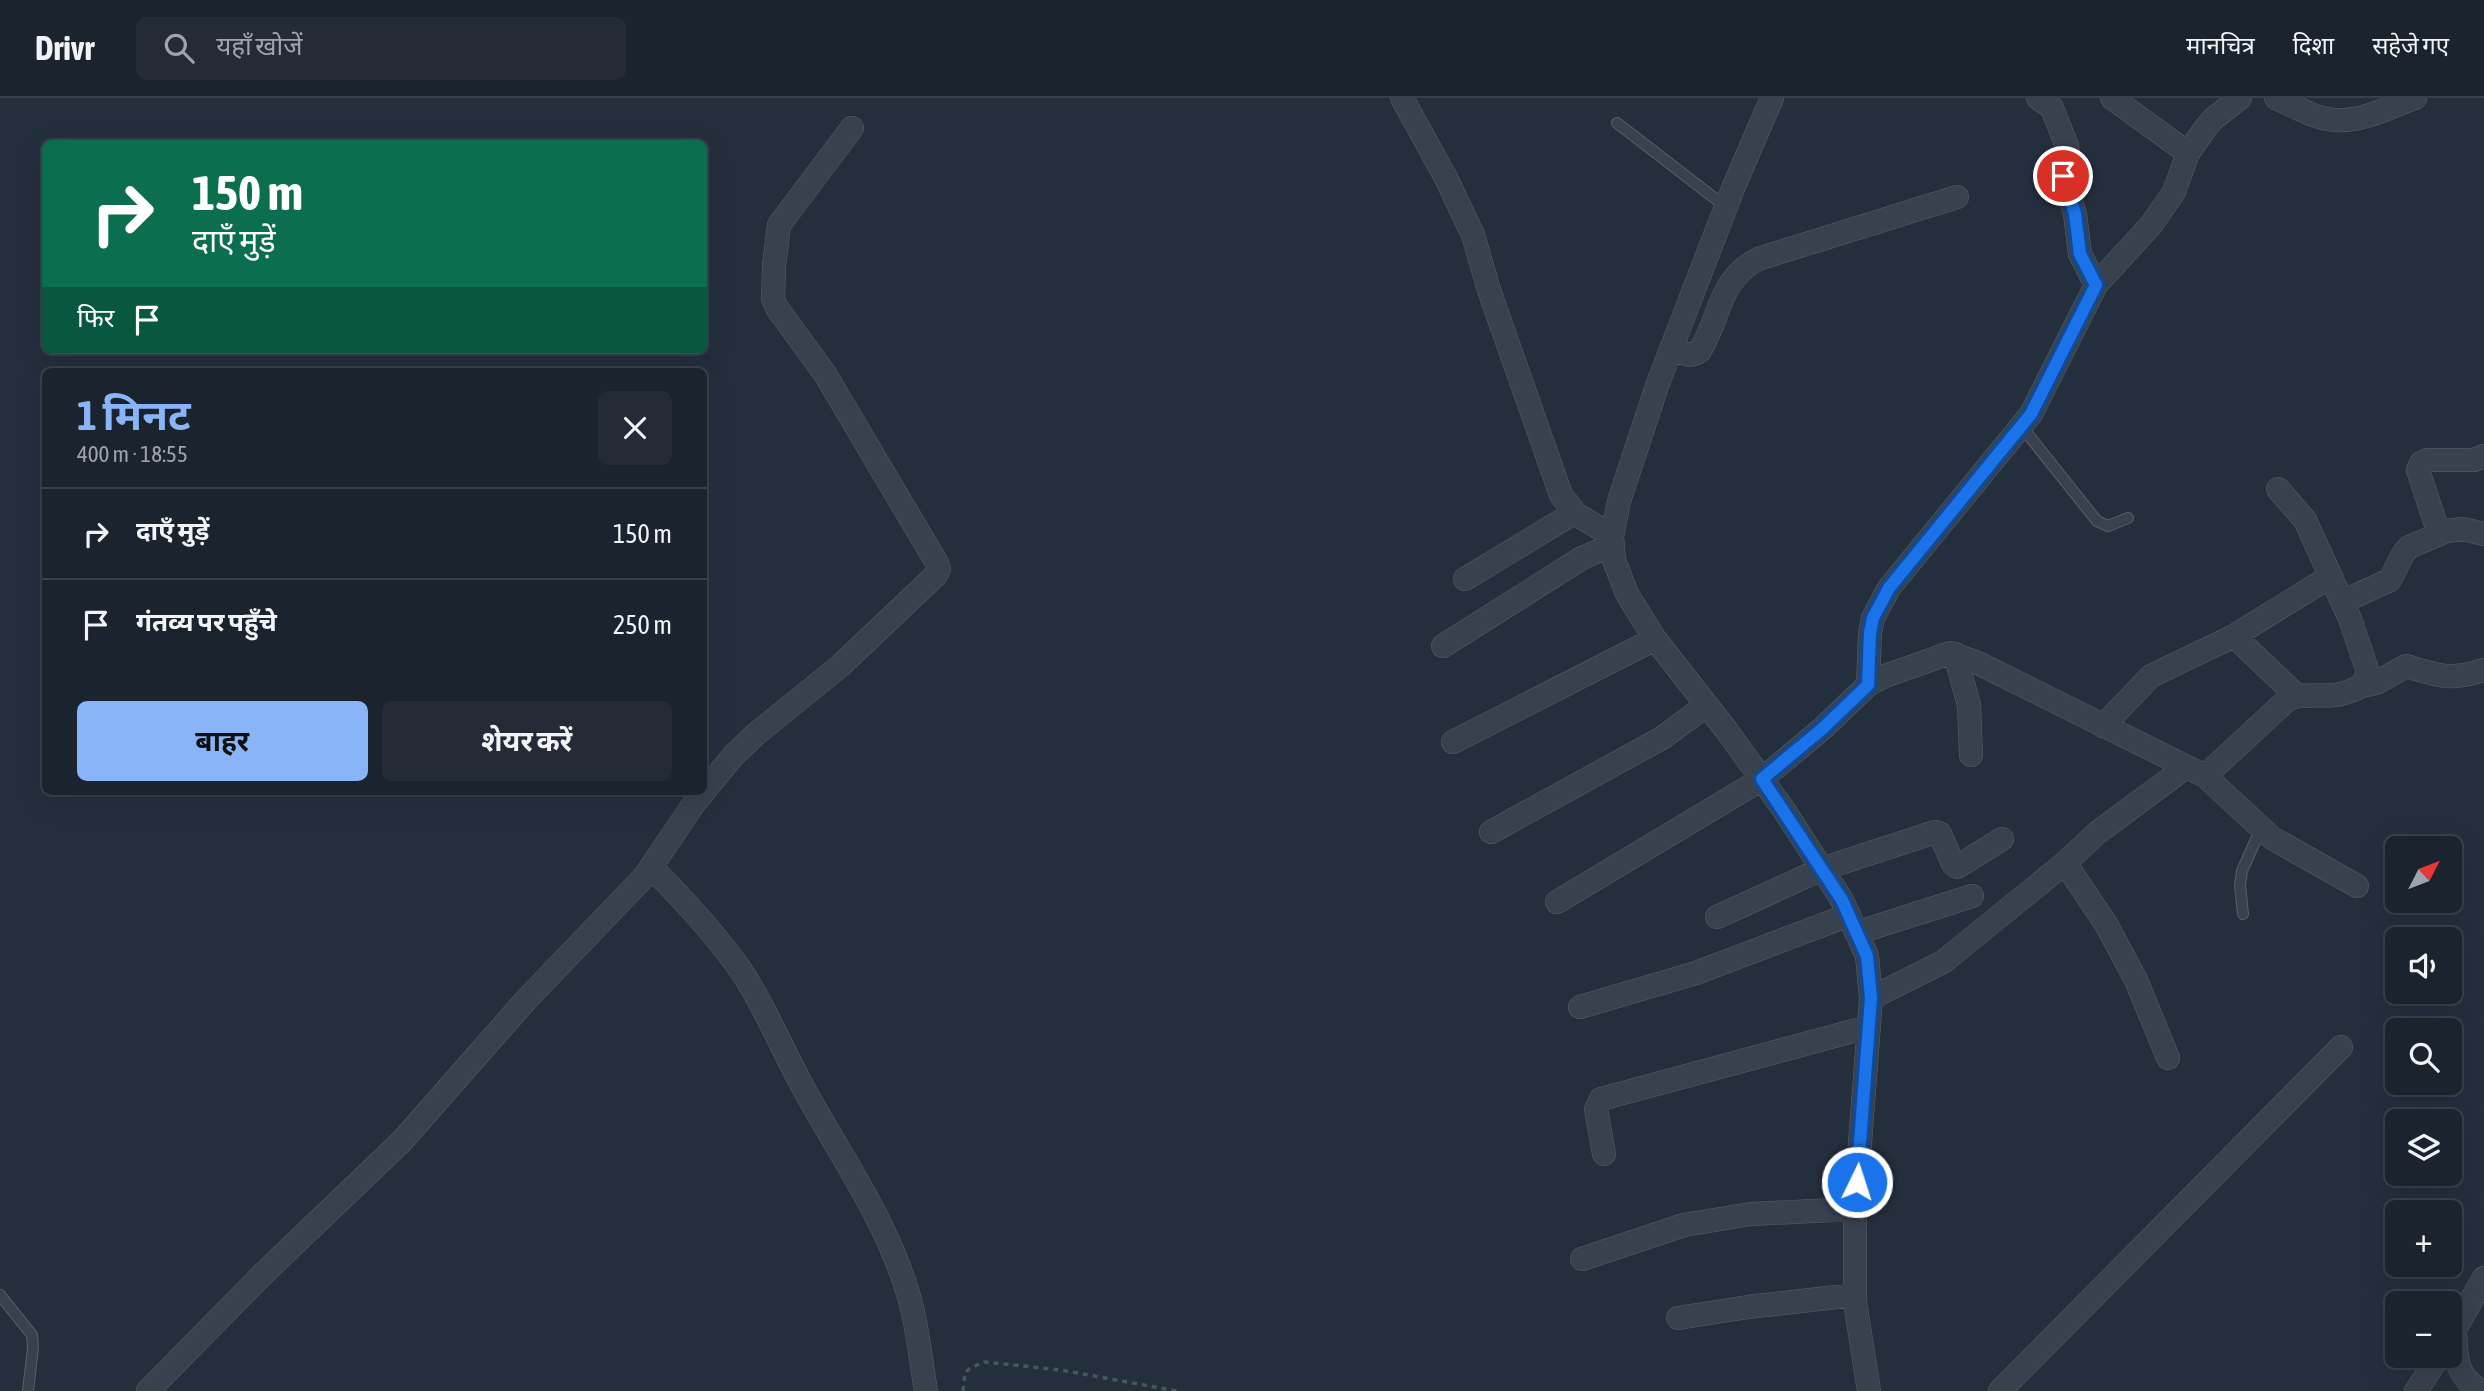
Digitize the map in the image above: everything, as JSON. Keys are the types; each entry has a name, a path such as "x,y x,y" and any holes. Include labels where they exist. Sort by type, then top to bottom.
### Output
{"street":[{"path":"1402,98 1446,178 1473,235 1489,290 1565,504 1613,540"},
{"path":"1772,98 1671,349 1619,501 1613,540 1619,578 1655,639 1762,779 1822,869 1853,924 1867,956 1871,998 1855,1209 1855,1295 1869,1391"},
{"path":"2038,98 2052,108 2067,146 2068,155 2063,176 2075,214 2080,254 2096,285"},
{"path":"2112,98 2188,153"},
{"path":"1868,685 1873,618 1889,588 2022,427 2096,285 2151,225 2174,192 2188,153 2213,119 2240,98"},
{"path":"2276,98 2334,120 2358,119 2415,98"},
{"path":"707,789 733,756 840,666 936,575 939,569 825,374 777,308 774,299 774,266 779,225 852,128"},
{"path":"1671,349 1691,355 1699,352 1734,277 1758,259 1957,197"},
{"path":"2439,534 2418,470 2421,463 2427,460 2474,460 2484,456"},
{"path":"2278,489 2305,520 2343,602 2368,672 2362,686"},
{"path":"1465,579 1574,513"},
{"path":"2343,602 2387,583 2405,550 2439,534 2463,529 2484,534"},
{"path":"1443,646 1613,540"},
{"path":"2103,726 2151,676 2234,636 2330,576"},
{"path":"2234,636 2297,696"},
{"path":"1453,742 1655,639"},
{"path":"1955,654 1969,705 1971,755"},
{"path":"1557,902 1762,779 1822,729 1868,685 1942,655 1955,654 2196,771 2272,838 2357,886"},
{"path":"1871,998 1943,962 2097,833 2196,771 2288,699 2297,696 2336,695 2376,683 2406,666 2447,677 2464,677 2484,670"},
{"path":"1491,832 1662,738 1707,705"},
{"path":"148,1391 262,1275 402,1141 526,1000 652,867 702,795"},
{"path":"1717,917 1822,869 1937,831 1957,867 2002,839"},
{"path":"2064,863 2118,946 2136,980 2168,1058"},
{"path":"652,867 696,915 742,973 803,1087 869,1199 906,1288 915,1323 926,1391"},
{"path":"1580,1007 1853,924 1972,896"},
{"path":"1604,1154 1596,1109 1601,1099 1868,1027"},
{"path":"2000,1391 2342,1047"},
{"path":"1582,1259 1684,1225 1751,1214 1855,1209"},
{"path":"2462,1318 2484,1278"},
{"path":"1678,1318 1855,1295"},
{"path":"2416,1391 2431,1368"},
{"path":"2459,1368 2480,1391"}],"lane":[{"path":"1617,123 1726,207"},
{"path":"2022,427 2097,521 2108,526 2129,518"},
{"path":"2243,914 2240,885 2242,871 2261,828"},
{"path":"0,1295 32,1335 33,1348 27,1391"}],"path":[{"path":"963,1391 965,1373 984,1362 1061,1370 1177,1391"}],"route":[{"path":"1857,1182 1871,998 1867,956 1842,900 1762,779 1822,729 1868,685 1873,618 1889,588 2031,414 2096,285 2080,254 2075,214 2063,176"}]}
